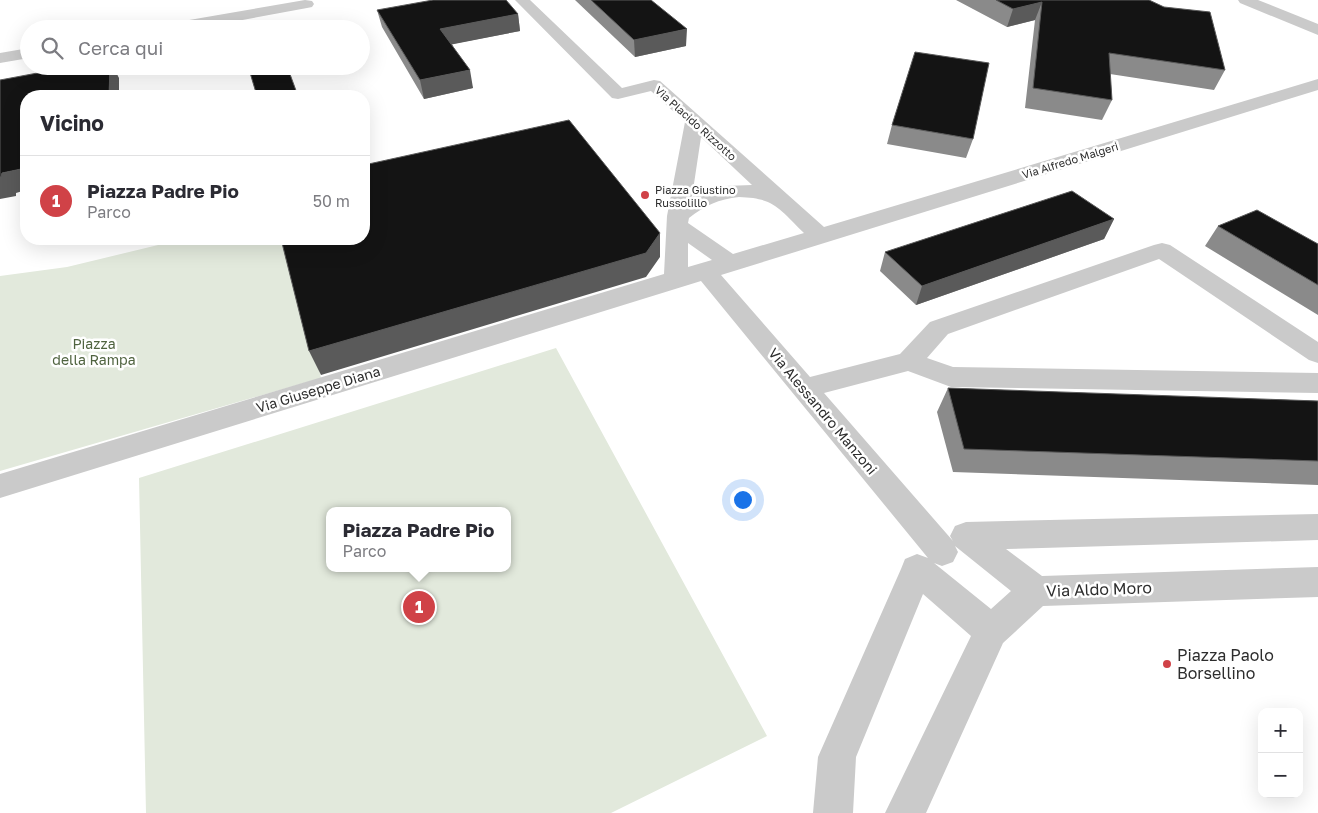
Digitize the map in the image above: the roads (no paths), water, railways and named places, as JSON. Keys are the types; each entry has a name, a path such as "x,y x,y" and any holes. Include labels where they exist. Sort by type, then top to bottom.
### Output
{"street":[{"name":"Via Placido Rizzotto","path":"522,0 618,94 654,85 821,236"},
{"path":"1245,0 1318,30"},
{"path":"215,20 313,2"},
{"path":"0,58 20,55"},
{"name":"Via Alfredo Malgeri","path":"732,263 1318,84"},
{"path":"676,280 677,220 694,121"},
{"path":"677,220 688,207 707,196 744,190 762,191 779,198"},
{"path":"677,220 732,263"},
{"path":"804,388 909,361 939,328 1162,250 1318,354"},
{"name":"Via Giuseppe Diana","path":"0,486 732,263"},
{"name":"Via Alessandro Manzoni","path":"705,271 941,552"},
{"path":"909,361 951,377 1318,383"},
{"path":"941,552 1318,526"},
{"path":"941,552 1036,591"},
{"path":"905,813 991,631 941,552"},
{"path":"833,813 838,757 941,552"},
{"name":"Via Aldo Moro","path":"991,631 1036,591 1318,582"}],"place":[{"name":"Piazza Giustino Russolillo","path":"645,195"},
{"name":"Piazza Padre Pio","path":"419,607"},
{"name":"Piazza Paolo Borsellino","path":"1167,664"}],"park label":[{"name":"Piazza della Rampa","path":"94,352"}]}
